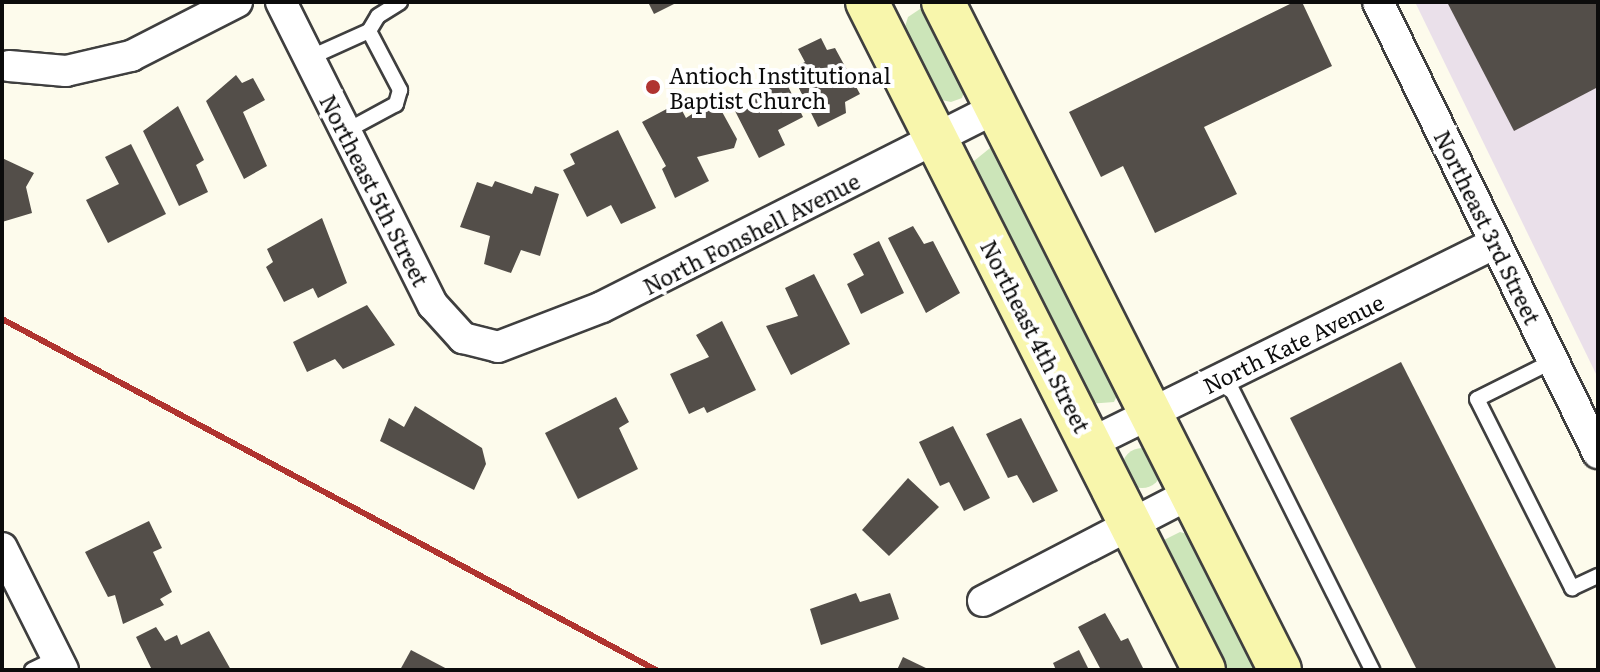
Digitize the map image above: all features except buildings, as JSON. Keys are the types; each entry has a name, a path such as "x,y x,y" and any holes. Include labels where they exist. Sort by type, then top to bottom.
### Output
{"main road":[{"path":"943,2 1280,670"},
{"name":"Northeast 4th Street","path":"869,3 1204,670"}],"street":[{"path":"9,66 66,71 131,56 237,2"},
{"name":"Northeast 5th Street","path":"281,2 433,305 463,338 498,347"},
{"name":"Northeast 3rd Street","path":"1378,2 1598,453"},
{"name":"North Fonshell Avenue","path":"498,347 602,307 998,107"},
{"name":"North Kate Avenue","path":"1091,443 1495,243"},
{"path":"983,601 1191,493"},
{"path":"2,548 51,666"}],"lane":[{"path":"309,58 369,31 378,16 400,2"},
{"path":"346,131 396,104 400,90 369,31"},
{"path":"1553,361 1477,399 1572,588 1598,576"},
{"path":"1225,376 1372,670"}],"shaded area":[{"path":"1415,2 1598,2 1598,378"}],"green space":[{"path":"923,7 933,13 967,82 962,98 951,102 937,99 903,33 908,17"},
{"path":"995,144 1121,387 1114,402 1088,404 969,165"},
{"path":"1142,448 1156,454 1162,468 1156,482 1142,488 1128,482 1122,468 1128,454"},
{"path":"1180,532 1195,536 1263,670 1221,670 1163,555 1164,540"}],"railway":[{"path":"2,319 656,670"}],"place":[{"name":"Antioch Institutional Baptist Church","path":"653,87"}]}
